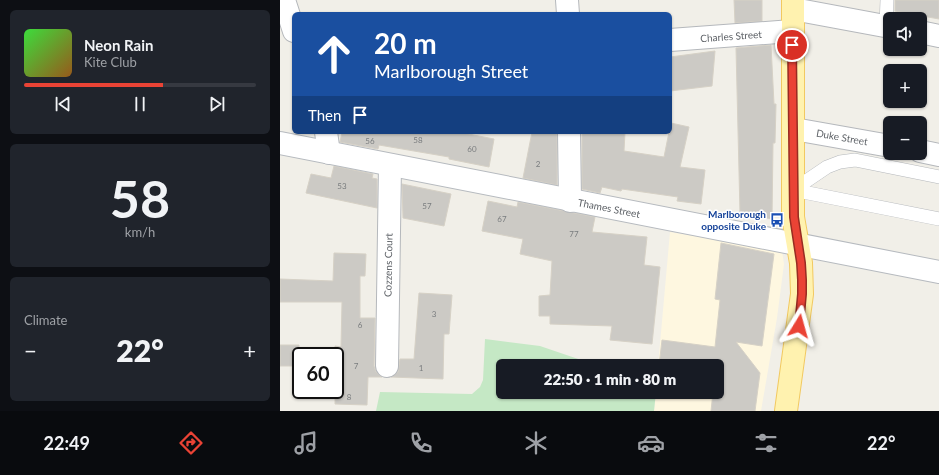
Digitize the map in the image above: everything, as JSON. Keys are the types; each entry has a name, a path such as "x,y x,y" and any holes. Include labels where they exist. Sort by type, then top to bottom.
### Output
{"main road":[{"path":"786,411 802,294 801,263 794,217 793,190 793,4"}],"street":[{"path":"284,0 292,25"},
{"path":"567,0 568,12"},
{"path":"793,4 883,25"},
{"name":"Charles Street","path":"672,40 792,31"},
{"path":"927,33 939,36"},
{"name":"Duke Street","path":"794,129 883,145"},
{"path":"569,134 570,201"},
{"name":"Thames Street","path":"280,143 327,142 390,165 939,272"},
{"path":"927,152 939,154"},
{"name":"Cozzens Court","path":"387,366 390,165"}],"lane":[{"path":"887,0 887,12"},
{"path":"793,190 827,167 840,162 855,160 939,177"},
{"path":"793,190 939,219"}],"shaded area":[{"path":"670,232 782,251 784,264 777,318 761,411 654,411 655,399 724,399 724,359 659,359"}],"green space":[{"path":"485,339 540,346 578,359 496,359 496,399 655,399 654,411 376,411 380,392 472,394 480,387 483,380"}],"building":[{"path":"734,0 762,0 762,21 735,23"},
{"path":"895,0 939,0 939,19 927,17 927,12 895,11"},
{"path":"771,45 774,104 776,104 775,143 773,143 772,219 740,213 736,48"},
{"path":"715,51 712,86 672,91 672,57"},
{"path":"672,123 689,127 680,167 705,170 701,204 677,201 678,197 622,189 621,191 602,187 600,193 582,189 582,134 625,134 624,151 664,157 669,134 672,134"},
{"path":"342,134 468,134 494,139 489,167 449,159 449,157 379,145 378,149 340,142"},
{"path":"532,134 557,134 557,185 523,178"},
{"path":"334,166 373,174 372,178 377,179 377,208 306,193 311,174 331,178"},
{"path":"402,184 451,194 444,226 403,218"},
{"path":"488,201 517,207 518,202 595,217 592,232 647,237 644,265 660,267 652,344 610,340 612,326 550,324 550,316 539,316 539,296 550,295 552,261 520,254 523,239 482,231"},
{"path":"721,243 774,254 762,346 736,342 760,373 755,411 711,411 712,399 724,399 724,359 660,359 662,340 715,347 720,300 715,299"},
{"path":"334,253 366,254 365,276 360,276 360,318 375,318 374,366 376,372 382,377 368,377 367,405 335,404 335,399 344,399 344,347 341,347 342,302 280,302 280,279 333,281"},
{"path":"419,293 452,295 449,334 444,334 443,379 391,377 398,372 400,359 414,359"},
{"path":"280,345 299,345 299,347 292,347 292,366 280,366"}],"place":[{"name":"Marlborough opposite Duke","path":"777,220"}],"route":[{"path":"792,45 794,217 802,280 799,326"}]}
